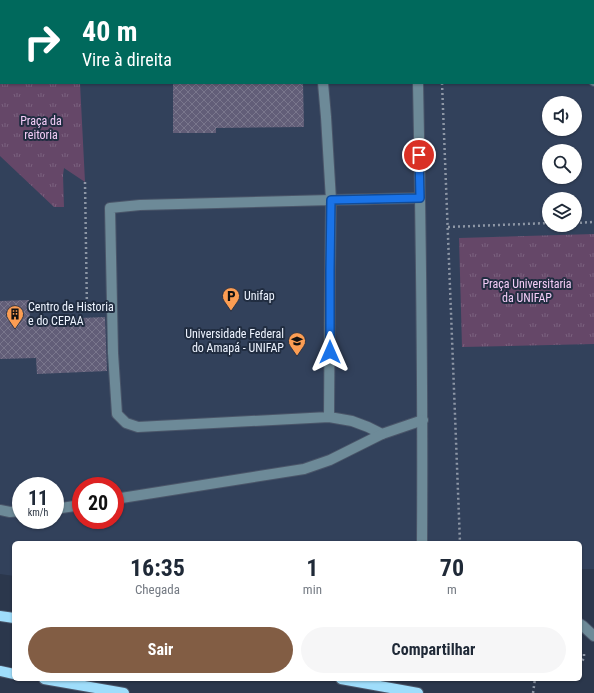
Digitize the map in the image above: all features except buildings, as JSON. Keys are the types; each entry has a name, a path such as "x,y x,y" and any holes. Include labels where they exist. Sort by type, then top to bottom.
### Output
{"main road":[{"path":"0,616 12,618"},
{"path":"0,671 12,674"},
{"path":"53,681 93,690 124,693"},
{"path":"352,681 418,693"}],"street":[{"path":"323,84 331,200 329,416"},
{"path":"418,84 423,420 422,541"},
{"path":"382,434 352,421 329,416 138,427 126,423 118,414 113,353 110,208 140,205 420,198"},
{"path":"124,499 304,469 330,460 382,434 423,420"},
{"path":"0,510 12,512"},
{"path":"582,625 594,636"}],"path":[{"path":"442,84 460,541"},
{"path":"85,182 87,311"},
{"path":"582,223 594,222"},
{"path":"448,227 542,224"},
{"path":"533,693 536,681"}],"shaded area":[{"name":"Universidade Federal do Amapá - UNIFAP","path":"0,84 594,84 594,569 582,569 582,541 12,541 12,576 0,574"}],"green space":[{"name":"Praça da reitoria","path":"0,84 80,84 85,182 64,168 64,207 54,207 0,156"},
{"name":"Praça Universitaria da UNIFAP","path":"594,234 594,344 462,347 459,238"}],"place":[{"name":"Unifap","path":"231,311"},
{"name":"Centro de Historia e do CEPAA","path":"15,329"},
{"name":"Universidade Federal do Amapá - UNIFAP","path":"297,356"}],"route":[{"path":"330,352 331,200 420,198 419,155"}]}
